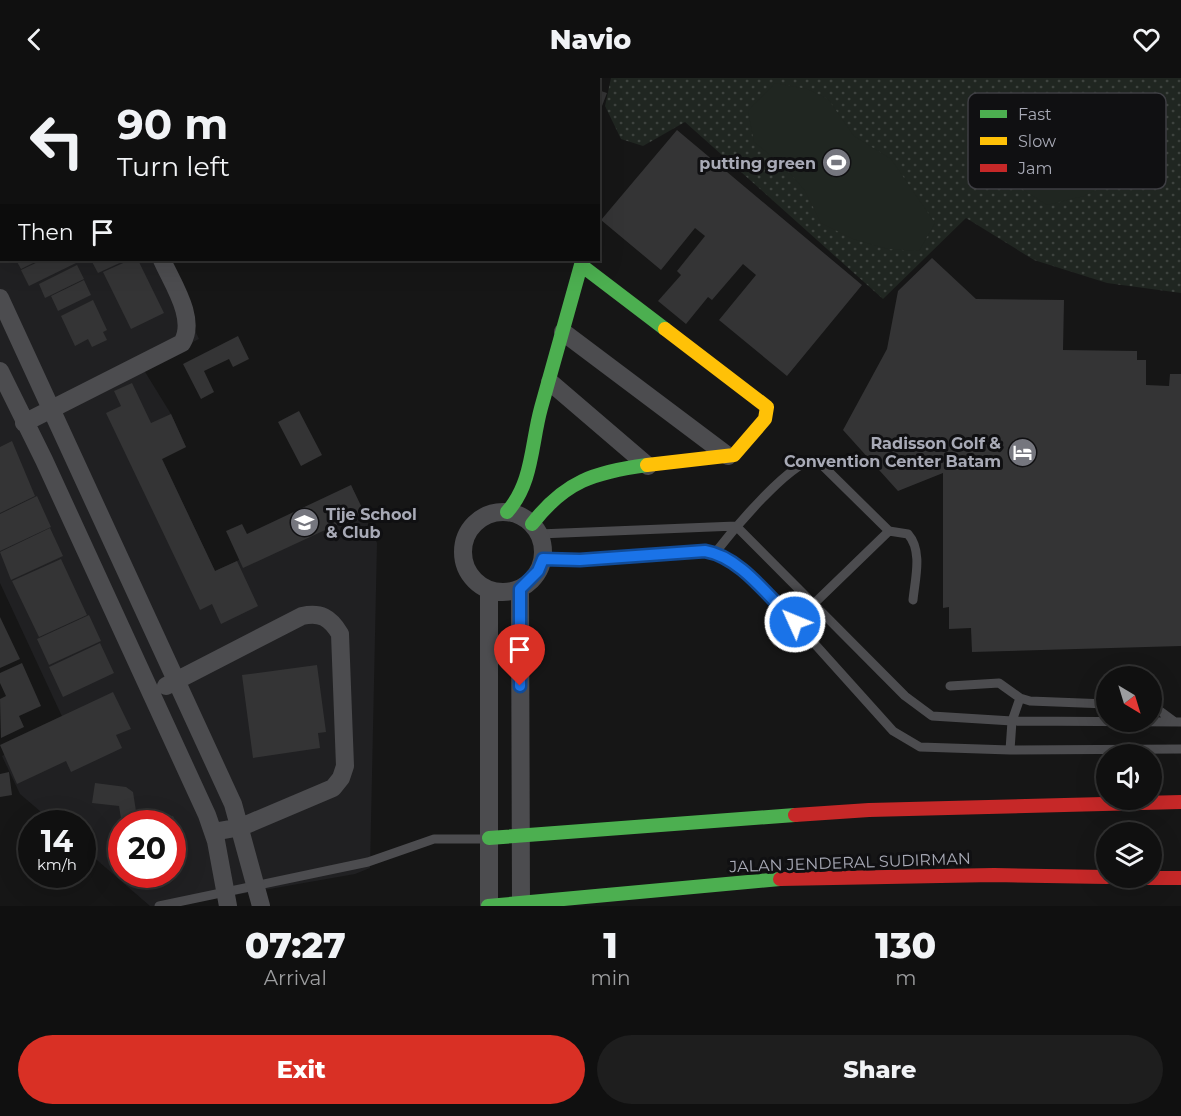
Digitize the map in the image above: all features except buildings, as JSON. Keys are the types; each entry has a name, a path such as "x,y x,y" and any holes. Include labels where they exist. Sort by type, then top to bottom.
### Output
{"street":[{"path":"24,423 182,343 186,336 188,322 162,261"},
{"path":"507,512 520,497 525,483 541,411 581,265 767,407 765,419 738,452 728,456 648,466 577,482 561,492 535,529"},
{"path":"0,298 53,408 233,804 261,906"},
{"path":"563,332 728,456"},
{"path":"0,371 151,693 213,832 227,899"},
{"path":"550,382 648,466"},
{"path":"507,512 520,516 535,529 543,559 538,571 520,589 510,592 489,590 470,574 464,562 465,544 473,526 482,519 507,512"},
{"path":"520,589 521,904"},
{"path":"488,906 489,590"},
{"path":"151,693 302,616 315,613 324,616 332,622 340,634 345,766 341,778 333,788 240,828 213,832"},
{"path":"489,838 868,810 1181,802"},
{"name":"JALAN JENDERAL SUDIRMAN","path":"488,906 758,879 994,874 1096,877"},
{"path":"1162,878 1181,878"}],"lane":[{"path":"715,553 736,526 798,466 813,460 821,464 889,531 908,534 914,540 916,551 913,600"},
{"path":"535,529 736,526 905,696 932,716 1012,721 1178,722"},
{"path":"795,622 889,531"},
{"path":"543,559 580,560 705,551 715,553 735,564 795,622 893,731 908,742 920,747 1010,750 1181,749"},
{"path":"950,686 999,683 1020,698 1042,703 1096,704"},
{"path":"1010,750 1012,721 1020,698"},
{"path":"1162,710 1178,722"},
{"path":"159,906 227,899 254,885 368,862 434,839 489,838"}],"shaded area":[{"path":"611,78 1181,78 1181,293 1107,283 1034,260 966,218 883,299 685,122 643,146 621,139 605,106"},
{"name":"putting green","path":"775,83 807,89 828,99 854,136 891,159 935,223 919,251 888,249 853,239 821,223 805,191 785,167 754,142 748,111"},
{"path":"1022,189 1097,189 1084,196 1047,205"},
{"path":"0,261 162,261 199,339 142,367 171,414 186,447 162,459 215,571 237,561 351,485 377,543 370,868 355,874 172,906 150,906 129,888 186,888 186,810 108,810 108,870 96,859 96,810 39,810 20,794 2,756 66,725 0,583"}],"traffic: fast":[{"path":"507,512 516,501 527,476 541,408 581,265 665,329"},
{"path":"532,524 544,509 569,488 582,481 612,471 647,465"},
{"path":"489,838 795,815"},
{"path":"488,906 780,879"}],"traffic: slow":[{"path":"647,465 734,455 765,419 767,407 665,329"}],"traffic: jam":[{"path":"795,815 869,810 1181,802"},
{"path":"780,879 994,875 1096,877"},
{"path":"1162,878 1181,878"}],"place":[{"name":"putting green","path":"837,163"},
{"name":"Radisson Golf & Convention Center Batam","path":"1022,452"},
{"name":"Tije School & Club","path":"305,523"}],"route":[{"path":"520,686 520,589 538,571 543,559 580,560 705,551 715,553 735,564 795,622"}]}
